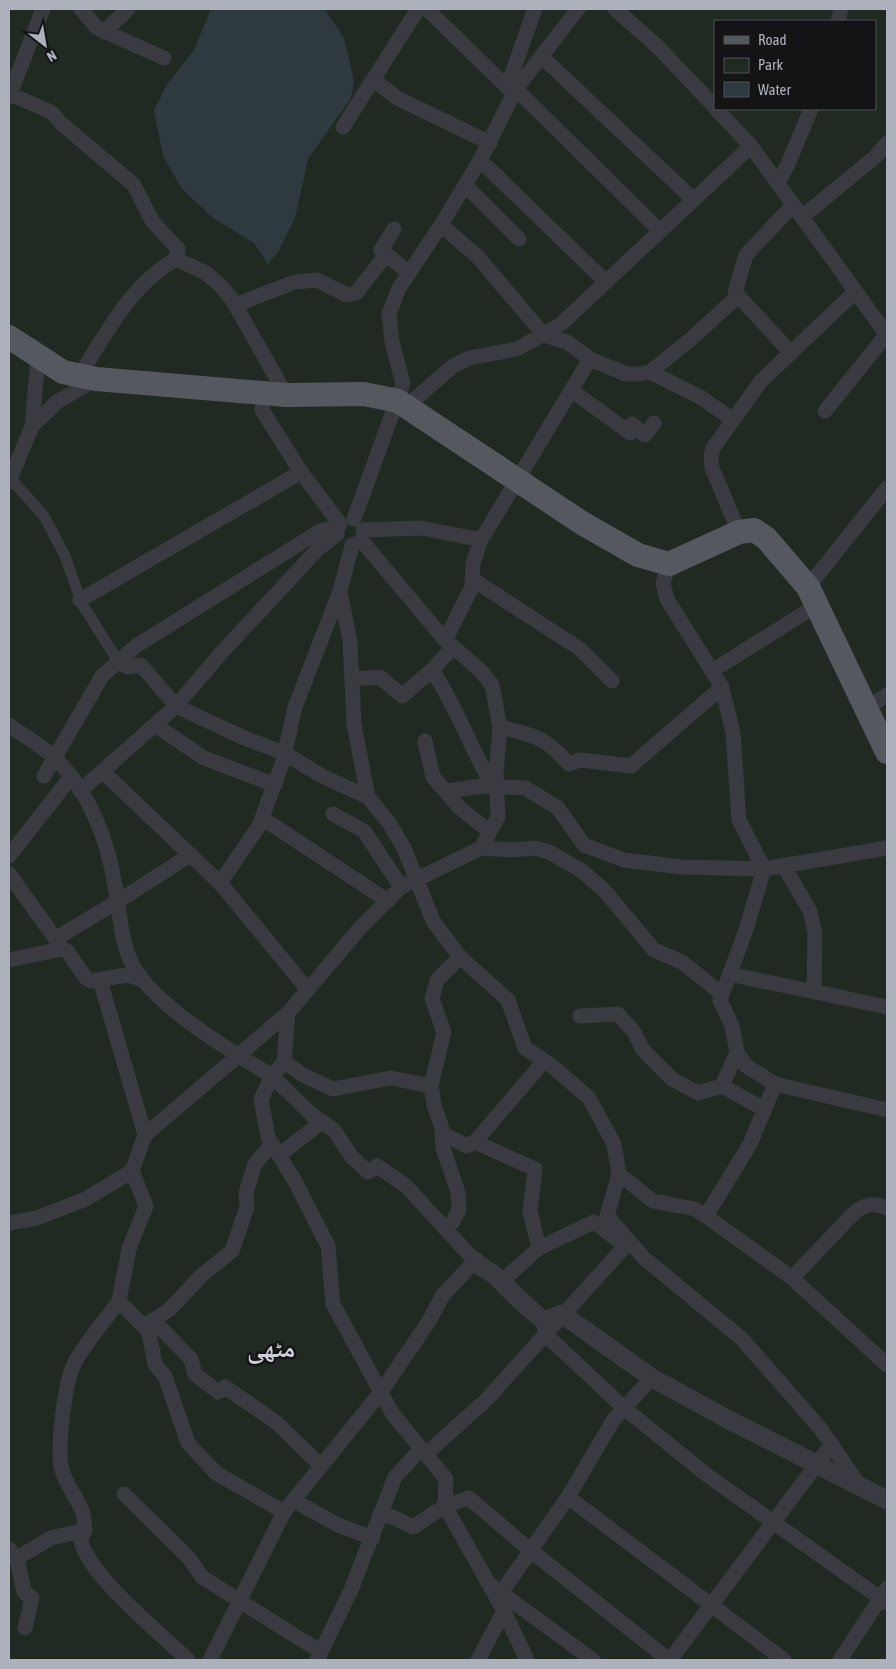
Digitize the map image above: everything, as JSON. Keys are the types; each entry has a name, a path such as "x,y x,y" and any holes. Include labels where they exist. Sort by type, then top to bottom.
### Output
{"main road":[{"path":"9,337 38,358 63,372 88,377 276,394 364,394 402,404 582,523 638,555 669,564 740,532 754,530 766,538 812,596 887,752"}],"street":[{"path":"43,9 9,96 52,112 62,124 134,184 152,221 178,249 176,259"},
{"path":"81,9 96,28 164,58"},
{"path":"104,32 128,9"},
{"path":"343,127 418,9"},
{"path":"427,9 521,96 660,231"},
{"path":"515,92 511,76 535,9"},
{"path":"220,883 259,826 284,753 295,708 340,591 349,531 402,404 403,384 392,342 389,314 399,288 441,225 490,144 515,92 578,9"},
{"path":"614,9 657,46 714,106"},
{"path":"541,56 694,200"},
{"path":"374,80 397,98 490,144"},
{"path":"718,110 751,146 887,335 825,411"},
{"path":"778,183 811,110"},
{"path":"802,217 875,157 887,143"},
{"path":"402,404 453,366 469,358 517,349 561,324 751,146"},
{"path":"480,160 606,282"},
{"path":"465,185 519,240"},
{"path":"791,352 735,292 746,255 793,205"},
{"path":"441,225 478,257 544,335 567,342 590,359 626,374 650,372 696,395 733,420"},
{"path":"394,229 381,250 410,272"},
{"path":"235,305 295,282 317,280 347,295 356,293 386,255"},
{"path":"176,259 206,273 221,286 235,305 276,394 262,410 301,472 349,531 449,643 481,670 492,685 500,728 495,786 498,817 482,848"},
{"path":"32,426 88,377 128,298 163,266 176,259"},
{"path":"740,532 712,468 710,457 713,448 761,381 855,292"},
{"path":"650,372 691,339 738,296"},
{"path":"38,358 32,426 11,472 44,516 65,556 80,600 118,661 127,667 141,665 176,706 242,737 284,753 324,777 368,797 389,823 404,848 433,921 460,957 508,1000 525,1048 544,1060 589,1098 614,1144 619,1174 607,1216 627,1243"},
{"path":"352,679 380,677 402,696 432,670 449,643 472,587 473,563 481,540 590,359"},
{"path":"571,390 630,433 632,424 645,435 654,422"},
{"path":"80,600 301,472"},
{"path":"712,671 812,596 887,488"},
{"path":"44,776 102,676 118,661 136,646 320,531 422,528 481,540"},
{"path":"80,791 176,706 222,652 318,549 349,531"},
{"path":"669,564 663,583 668,599 722,687 733,733 739,820 764,869 746,930 720,1000 732,1026 737,1052 745,1065 775,1084 887,1110"},
{"path":"472,579 580,649 612,681"},
{"path":"340,591 350,641 354,724 368,797"},
{"path":"432,670 447,691 464,726 477,760 495,786"},
{"path":"500,728 534,736 551,744 569,764 580,760 631,766 722,687"},
{"path":"866,708 887,695"},
{"path":"9,724 54,758 71,777 95,816 104,841 120,926 128,953 141,979 173,1009 238,1056 272,1076 312,1116 334,1130 351,1156 368,1172 377,1166 406,1186 480,1267 496,1276 624,1408 707,1475 773,1522 885,1596 840,1660"},
{"path":"154,725 204,758 274,785"},
{"path":"425,741 432,777 447,791 460,808 490,832"},
{"path":"102,771 220,883 308,990"},
{"path":"9,856 71,777"},
{"path":"447,791 495,786 525,788 545,798 558,808 584,844 624,860 682,867 764,869 887,848"},
{"path":"333,814 364,832 401,888"},
{"path":"262,818 388,901"},
{"path":"9,1223 37,1218 86,1199 132,1171 145,1135 288,1013 361,927 401,888 482,848 512,850 536,848 551,853 582,871 604,890 654,950 682,962 722,994"},
{"path":"9,960 17,960 59,944 117,902 190,855"},
{"path":"784,866 810,911 812,918 815,933 814,992"},
{"path":"9,874 86,978 100,980 126,975 141,979"},
{"path":"445,1227 453,1222 459,1209 458,1192 443,1148 443,1134 431,1086 444,1032 432,999 437,980 460,957"},
{"path":"729,974 887,1007"},
{"path":"100,980 145,1135"},
{"path":"288,1013 284,1062 272,1076 261,1099 268,1137 328,1246 334,1304 392,1413 446,1479 445,1506 495,1588 527,1660"},
{"path":"580,1016 618,1014 634,1032 643,1050 672,1079 698,1093 722,1086 764,1109"},
{"path":"722,1086 737,1052"},
{"path":"443,1134 466,1146 475,1142 544,1060"},
{"path":"284,1062 303,1075 333,1090 391,1078 431,1086"},
{"path":"706,1216 750,1144 775,1084"},
{"path":"148,1323 169,1310 202,1275 232,1250 247,1207 246,1192 255,1164 275,1149 322,1122"},
{"path":"475,1142 534,1169 530,1211 539,1248"},
{"path":"132,1171 146,1206 129,1249 119,1301 74,1363 60,1438 62,1470 85,1515 85,1530 81,1541 90,1562 142,1618 188,1660"},
{"path":"619,1174 653,1201 695,1209 706,1216 792,1278 887,1365"},
{"path":"792,1278 855,1212 865,1204 877,1204 887,1208"},
{"path":"501,1282 539,1248 594,1222 627,1243 742,1338 832,1444 859,1485"},
{"path":"124,1494 189,1558 202,1577 241,1600 319,1656 351,1590 373,1538 380,1514 395,1477 423,1451 486,1400 545,1327 562,1314 627,1243"},
{"path":"210,1660 288,1506 381,1392 429,1321 443,1295 475,1261"},
{"path":"119,1301 191,1359 195,1374 218,1392 225,1387 276,1423 321,1466"},
{"path":"562,1314 652,1378 733,1422 887,1500"},
{"path":"148,1323 156,1365 165,1376 188,1443 216,1473 288,1506 373,1538"},
{"path":"495,1588 530,1550 568,1497 614,1419 652,1378"},
{"path":"380,1514 393,1517 413,1526 445,1506 469,1498 530,1550 670,1660 710,1604 832,1444"},
{"path":"568,1497 784,1660"},
{"path":"25,1628 32,1598 24,1592 13,1554 51,1538 85,1530"},
{"path":"495,1588 593,1660"},
{"path":"478,1660 504,1611"}],"green space":[{"path":"9,9 887,9 887,1660 9,1660"}],"water":[{"path":"211,9 326,9 344,38 354,80 351,98 308,159 295,218 278,252 268,264 254,243 213,218 182,189 163,156 154,110 168,83 194,50"}],"district":[{"name":"مٹھی","path":"271,1348"}]}
